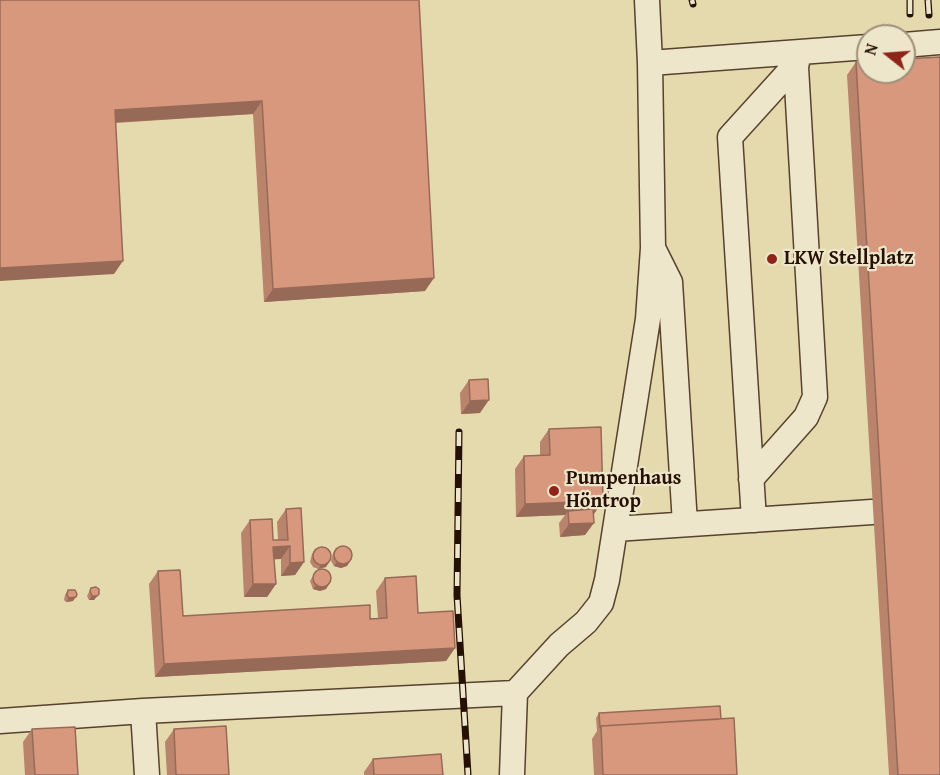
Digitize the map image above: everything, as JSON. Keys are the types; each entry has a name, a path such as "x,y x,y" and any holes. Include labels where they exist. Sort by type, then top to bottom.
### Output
{"lane":[{"path":"512,775 515,693 559,645 586,622 601,603 615,529 648,320 653,248 647,0"},
{"path":"916,44 940,42"},
{"path":"650,63 797,58 856,49"},
{"path":"754,520 730,137 797,58"},
{"path":"751,479 806,417 815,398 797,58"},
{"path":"653,248 670,282 685,525"},
{"path":"615,529 872,512"},
{"path":"0,721 143,711 515,693"},
{"path":"143,711 147,775"}],"building":[{"path":"0,0 419,0 434,278 273,289 262,101 115,110 123,261 0,268"},
{"path":"940,57 940,775 898,775 857,84 916,84 916,58"},
{"path":"488,379 489,400 470,401 469,380"},
{"name":"Pumpenhaus Höntrop","path":"601,427 603,501 525,504 524,456 550,455 549,429"},
{"path":"301,508 304,562 290,563 290,546 273,547 276,584 253,584 250,520 272,519 273,540 288,540 286,509"},
{"path":"593,509 594,523 569,524 568,511"},
{"path":"343,546 349,549 352,555 349,561 343,564 337,561 334,555 337,549"},
{"path":"322,547 328,550 331,556 328,562 322,565 316,562 313,556 316,550"},
{"path":"322,569 328,572 331,578 328,584 322,587 316,584 313,578 316,572"},
{"path":"180,570 183,616 370,605 370,619 387,618 385,578 416,576 418,613 453,611 455,648 164,664 158,571"},
{"path":"91,588 99,589 99,594 92,596"},
{"path":"68,590 75,590 76,597 69,598"},
{"path":"720,706 721,719 600,727 599,713"},
{"path":"734,718 737,775 603,775 601,726"},
{"path":"226,726 229,775 176,775 174,729"},
{"path":"75,727 78,775 35,775 32,729"},
{"path":"441,754 443,775 374,775 373,759"}],"railway":[{"path":"692,0 693,4"},
{"path":"910,0 910,14"},
{"path":"928,0 929,15"},
{"path":"459,432 457,595 468,775"}],"place":[{"name":"LKW Stellplatz","path":"772,259"},
{"name":"Pumpenhaus Höntrop","path":"554,491"}]}
